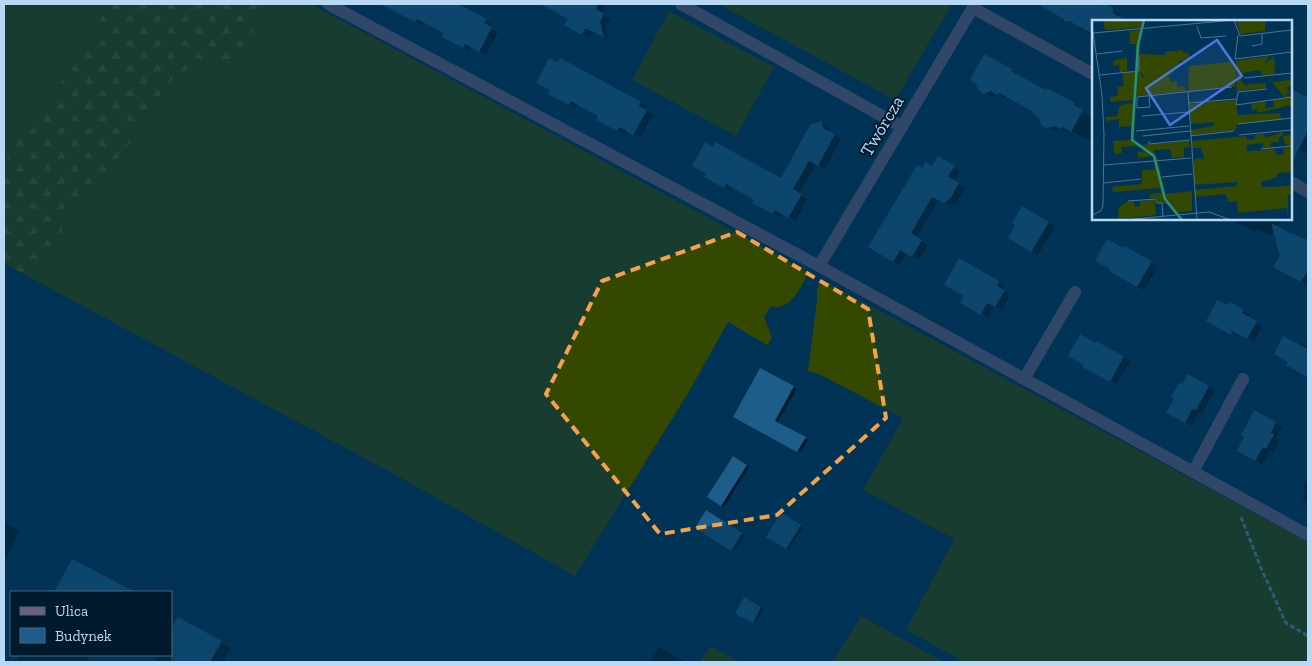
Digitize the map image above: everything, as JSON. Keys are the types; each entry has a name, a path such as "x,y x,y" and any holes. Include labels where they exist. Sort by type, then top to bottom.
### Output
{"street":[{"path":"328,4 819,266 1308,535"},
{"path":"681,4 902,127"},
{"path":"974,6 1092,73"},
{"name":"Twórcza","path":"819,266 974,6"},
{"path":"1292,183 1308,192"},
{"path":"1024,379 1075,292"},
{"path":"1193,472 1243,379"}],"path":[{"path":"1232,493 1261,568 1286,623 1308,636"}],"highlighted area":[{"path":"737,232 868,309 886,418 777,515 660,534 546,394 602,281"}],"green space":[{"path":"4,4 109,4 60,85 4,161"},
{"path":"109,4 266,4 241,57 176,73 153,113 27,276 4,263 4,161 64,79"},
{"path":"266,4 311,4 809,272 790,302 778,307 771,306 764,317 772,338 767,345 728,322 688,393 575,576 392,473 27,276 153,113 176,73 241,57"},
{"path":"718,4 952,4 895,100"},
{"path":"669,11 774,67 736,136 632,80"},
{"path":"821,279 1308,542 1308,662 965,662 906,630 954,539 863,490 903,418 819,374 808,371 817,289"},
{"path":"861,616 944,662 833,662"},
{"path":"711,646 740,662 699,662"}],"building":[{"path":"380,4 458,4 487,19 484,23 492,27 479,52 465,44 463,48 442,37 444,33 417,19 415,22"},
{"path":"540,4 598,4 596,9 604,14 600,22 604,37 587,29 585,29 582,35 564,25 568,19"},
{"path":"1037,4 1095,4 1099,6 1106,4 1112,7 1114,14 1126,20 1092,20 1092,33 1069,21 1064,21 1064,19"},
{"path":"984,54 1046,90 1047,88 1075,103 1074,105 1083,110 1071,132 1062,127 1061,129 1054,126 1047,128 1041,125 1039,118 1033,114 1034,112 999,93 997,95 991,91 984,94 978,90 976,84 970,80"},
{"path":"549,58 557,62 560,58 641,102 639,106 647,110 633,135 620,127 617,131 596,120 598,116 571,101 569,105 548,94 550,90 536,83"},
{"path":"1292,90 1308,98 1308,131 1292,162"},
{"path":"822,121 823,128 835,134 818,166 809,161 793,189 802,194 788,218 775,210 773,214 752,203 754,200 726,184 724,188 704,177 706,173 692,166 705,142 713,147 715,142 781,178 810,125"},
{"path":"938,156 955,166 948,176 959,183 950,199 944,203 932,197 911,233 922,240 912,257 900,250 893,262 868,247 917,165 922,168 926,162 932,166"},
{"path":"1022,206 1049,222 1031,252 1008,238 1015,225 1012,223"},
{"path":"1271,223 1308,240 1308,270 1301,282 1273,267 1280,256"},
{"path":"1107,239 1152,261 1137,287 1095,261"},
{"path":"959,258 999,281 997,286 1005,290 995,307 987,303 981,315 960,303 964,296 944,285"},
{"path":"1217,300 1228,305 1230,302 1244,310 1242,313 1257,321 1247,339 1232,331 1231,335 1206,321"},
{"path":"1080,334 1124,356 1110,382 1082,367 1084,365 1068,356"},
{"path":"1283,336 1308,349 1308,377 1286,365 1288,362 1274,354"},
{"path":"760,368 794,386 775,421 806,437 797,452 733,417"},
{"path":"1188,374 1209,386 1196,410 1192,409 1185,423 1166,413 1174,399 1171,397 1179,383 1182,384"},
{"path":"1254,410 1276,422 1271,433 1274,434 1266,449 1263,447 1255,461 1237,451 1244,437 1241,435"},
{"path":"733,456 747,465 721,506 707,497"},
{"path":"706,510 742,533 731,551 695,528"},
{"path":"781,512 801,525 786,549 766,537"},
{"path":"72,559 133,591 55,591"},
{"path":"744,597 761,607 753,623 735,614"},
{"path":"178,617 222,641 210,662 171,662 172,627"}]}
